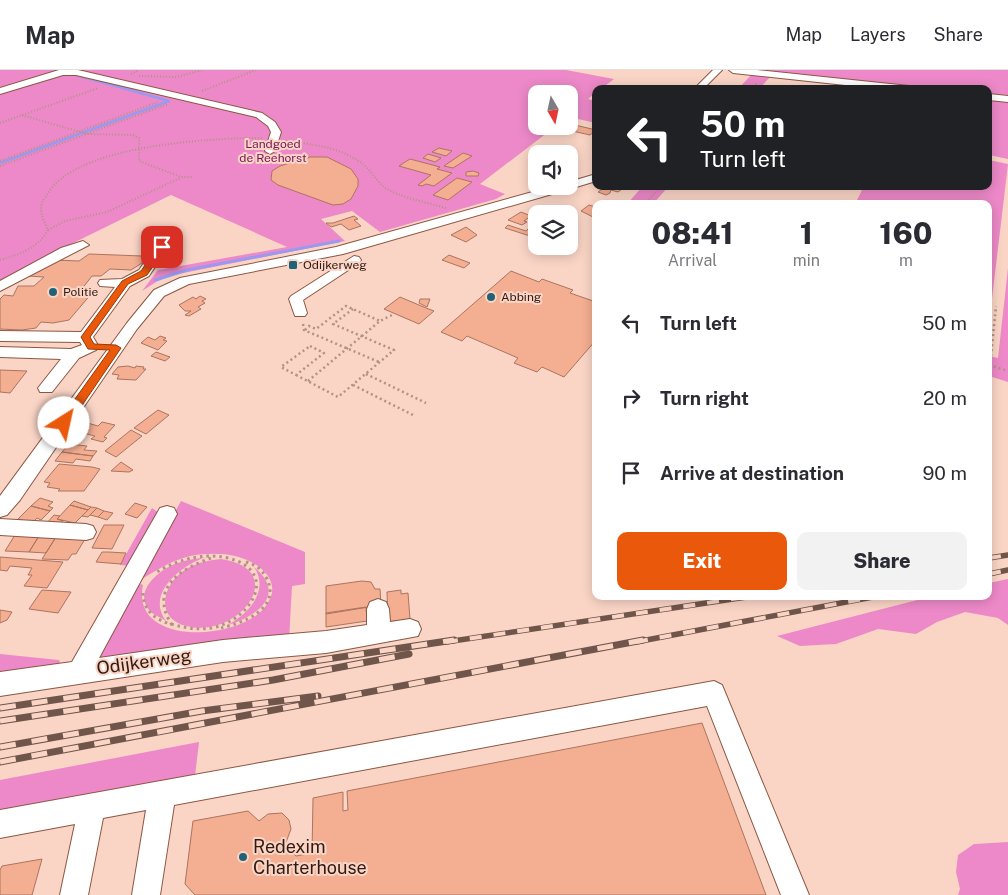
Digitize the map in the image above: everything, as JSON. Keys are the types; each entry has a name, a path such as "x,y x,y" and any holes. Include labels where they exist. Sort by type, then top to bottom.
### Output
{"street":[{"path":"702,85 718,70"},
{"path":"733,70 872,85"},
{"path":"0,91 62,72 76,72 259,115 272,124 276,132 270,151"},
{"path":"992,97 1008,99"},
{"path":"578,183 592,178"},
{"path":"0,509 13,495 116,348 159,293 167,287 185,281 338,252 537,195"},
{"path":"0,287 66,251 82,245"},
{"path":"46,388 72,354 88,342 125,283 144,273 162,247"},
{"path":"300,313 296,299 354,260"},
{"path":"105,282 125,283"},
{"path":"0,336 88,342 116,348"},
{"path":"0,352 72,354"},
{"path":"79,672 134,590 168,514"},
{"path":"0,527 86,532"},
{"path":"378,609 379,634"},
{"path":"289,646 410,630"},
{"name":"Odijkerweg","path":"0,684 223,650 289,646"},
{"path":"0,824 714,693 795,895"},
{"path":"146,895 162,794"},
{"path":"74,895 92,807"}],"path":[{"path":"126,77 148,75 177,77 202,70"},
{"path":"0,166 256,70"},
{"path":"0,123 106,86"},
{"path":"0,161 161,100"},
{"path":"22,115 87,134 133,135 139,138 137,154 139,161 181,178"},
{"path":"48,230 42,218 41,205 46,195 56,183 69,173 95,161 138,150 207,140 275,139 320,147 344,154 360,162 375,181 389,191 447,208"},
{"path":"0,260 14,257 37,245 45,238 48,230 65,221 107,212 181,178 192,177"},
{"path":"649,200 657,190"},
{"path":"304,330 310,326 316,329 346,306 380,321"},
{"path":"992,340 996,306"},
{"path":"296,375 324,353 310,346 281,367 296,375 308,381 338,397 394,350 333,324 353,309"},
{"path":"300,313 304,330"},
{"path":"308,381 349,349 380,321 394,314"},
{"path":"304,330 379,362"},
{"path":"992,366 1008,372"},
{"path":"366,374 426,403"},
{"path":"353,385 413,415"},
{"path":"200,556 219,556 246,561 258,567 268,580 271,590 267,602 259,613 244,622 212,629 192,630 162,622 147,611 134,590 176,562 200,556"},
{"path":"172,626 163,608 163,597 168,585 184,569 219,556"},
{"path":"212,629 242,615 255,599 257,582 255,574 246,561"}],"green space":[{"name":"Landgoed de Reehorst","path":"0,70 566,70 614,79 606,85 592,85 592,96 588,99 592,100 592,122 578,119 578,85 528,85 528,135 544,135 531,145 528,145 528,147 480,184 505,194 496,199 380,232 352,211 321,219 345,241 173,275 156,282 142,291 158,270 287,247 171,195 59,250 0,283"},
{"path":"745,70 1008,70 1008,98 992,96 992,85 883,85"},
{"path":"752,74 771,76 763,85 742,85"},
{"path":"992,99 1008,101 1008,159 992,156"},
{"path":"992,161 1008,164 992,299 992,200 857,200 862,190 992,190"},
{"path":"639,190 665,190 657,200 631,200"},
{"path":"1008,268 1008,382 992,377 992,357 998,358"},
{"path":"181,501 305,552 305,584 292,586 289,640 95,663 137,586 141,584 143,585 143,605 153,619 169,628 189,632 211,632 233,627 251,619 265,607 270,599 272,584 261,568 243,558 222,554 200,554 183,558 162,567 136,583"},
{"path":"152,508 159,513 133,566 120,565"},
{"path":"206,557 177,573 163,591 160,600 161,611 166,621 152,613 146,606 144,598 145,591 154,578 175,564"},
{"path":"221,559 242,565 252,575 255,587 251,600 241,612 226,622 209,627 191,627 179,623 171,617 166,610 165,601 172,583 179,575 192,566"},
{"path":"254,567 264,577 268,586 268,595 265,603 249,616 228,625 243,615 258,593 260,585"},
{"path":"1008,579 1008,625 998,618 965,612 937,622 916,634 878,629 836,644 800,646 777,636 917,600 992,600 992,582"},
{"path":"0,654 59,660 61,665 0,677"},
{"path":"199,742 195,776 0,813 0,780"},
{"path":"1008,842 1008,895 958,895 960,889 956,872 958,855 974,844"}],"building":[{"path":"578,126 592,129 590,135 578,132"},
{"path":"439,148 452,151 446,156 432,152"},
{"path":"463,153 472,156 453,168 444,166"},
{"path":"428,154 441,158 435,162 423,158"},
{"path":"310,157 327,157 351,169 358,179 358,186 351,199 343,204 333,205 278,185 271,180 272,171 280,166"},
{"path":"410,159 440,167 437,169 452,173 434,186 418,185 431,175 399,166"},
{"path":"473,171 479,173 478,176 466,176 466,172"},
{"path":"457,178 472,182 448,200 433,195"},
{"path":"601,190 611,190 606,195 598,192"},
{"path":"589,205 592,206 592,216 581,211"},
{"path":"521,212 528,215 528,218 524,221 527,222 522,225 508,220"},
{"path":"354,216 358,219 354,220 361,226 349,230 341,224 331,227 326,223 333,223"},
{"path":"508,225 526,231 528,229 528,235 505,228"},
{"path":"466,227 477,235 466,242 451,235"},
{"name":"Politie","path":"89,254 142,256 144,258 142,263 131,270 110,269 101,276 92,276 81,290 89,290 92,293 69,320 53,323 41,322 36,328 22,330 0,329 0,299 4,295 13,296 18,286 34,286 44,277 28,276 53,260 79,261"},
{"path":"449,255 470,263 464,268 442,260"},
{"path":"511,271 539,282 542,279 573,290 570,293 592,301 592,345 564,377 542,367 537,372 514,363 518,358 467,336 462,341 441,332"},
{"path":"200,296 206,299 202,301 205,303 198,307 201,309 189,316 185,315 191,311 185,311 179,305 193,297 196,299"},
{"path":"400,297 434,311 419,324 384,309"},
{"path":"420,299 430,299 427,307 419,303"},
{"path":"160,336 166,338 163,340 167,341 158,350 141,343 148,337 155,340"},
{"path":"156,352 170,357 165,361 151,356"},
{"path":"128,366 135,368 136,366 144,367 143,369 146,369 136,380 117,379 119,375 112,374 118,367"},
{"path":"0,370 27,371 10,393 0,392"},
{"path":"158,410 169,415 146,434 134,428"},
{"path":"84,422 98,426 102,422 115,425 104,437 107,438 103,442 91,439 95,436 75,431"},
{"path":"131,430 142,436 116,457 105,451"},
{"path":"69,444 87,446 84,450 97,451 93,456 62,452"},
{"path":"62,452 93,456 90,461 76,459 73,463 55,461"},
{"path":"121,462 133,470 129,472 111,471"},
{"path":"59,464 100,469 84,491 58,491 60,489 47,487 50,483 44,482"},
{"path":"40,498 53,502 48,506 53,508 50,511 31,506"},
{"path":"74,501 91,507 88,510 70,505"},
{"path":"135,503 147,507 137,518 125,514"},
{"path":"70,505 88,510 75,523 57,519"},
{"path":"31,506 50,511 41,520 37,518 32,523 18,519"},
{"path":"91,507 97,508 88,517 82,516"},
{"path":"97,508 104,511 98,517 90,515"},
{"path":"104,511 113,513 107,520 98,517"},
{"path":"54,515 60,516 57,519 63,521 58,526 46,524"},
{"path":"104,525 124,525 112,549 92,548"},
{"path":"15,535 39,536 29,552 5,551"},
{"path":"39,536 56,537 46,553 29,552"},
{"path":"56,537 85,539 76,554 72,554 68,560 42,559"},
{"path":"102,552 126,553 121,564 96,562"},
{"path":"0,557 63,562 47,588 24,586 32,575 28,575 32,568 10,566 7,571 0,570"},
{"path":"362,581 371,582 375,589 380,589 381,605 326,614 326,586"},
{"path":"42,590 71,592 58,613 29,609"},
{"path":"401,590 401,594 408,593 410,619 388,622 387,592"},
{"path":"366,607 367,621 326,627 326,613"},
{"path":"0,610 12,612 7,620 0,623"},
{"path":"702,723 766,895 195,895 185,884 193,821 248,811 259,821 268,814 282,813 289,820 291,829 285,845 296,856 312,853 313,798 343,792 343,811 348,810 347,791"},
{"path":"42,859 32,895 0,895 0,870 2,866"}],"waterway":[{"path":"0,163 169,101 69,73"},
{"path":"155,280 187,270 339,241"}],"railway":[{"path":"992,558 1008,555"},
{"path":"992,573 1008,570"},
{"path":"446,642 726,600"},
{"path":"636,642 857,600"},
{"path":"0,708 454,640"},
{"path":"0,762 643,640"},
{"path":"0,721 273,680 409,654"},
{"path":"0,747 202,711 318,696"}],"place":[{"name":"Odijkerweg","path":"293,265"},
{"name":"Politie","path":"53,292"},
{"name":"Abbing","path":"491,297"},
{"name":"Redexim Charterhouse","path":"243,857"}],"route":[{"path":"64,423 116,348 92,346 85,337 125,283 144,273 162,247"}]}
